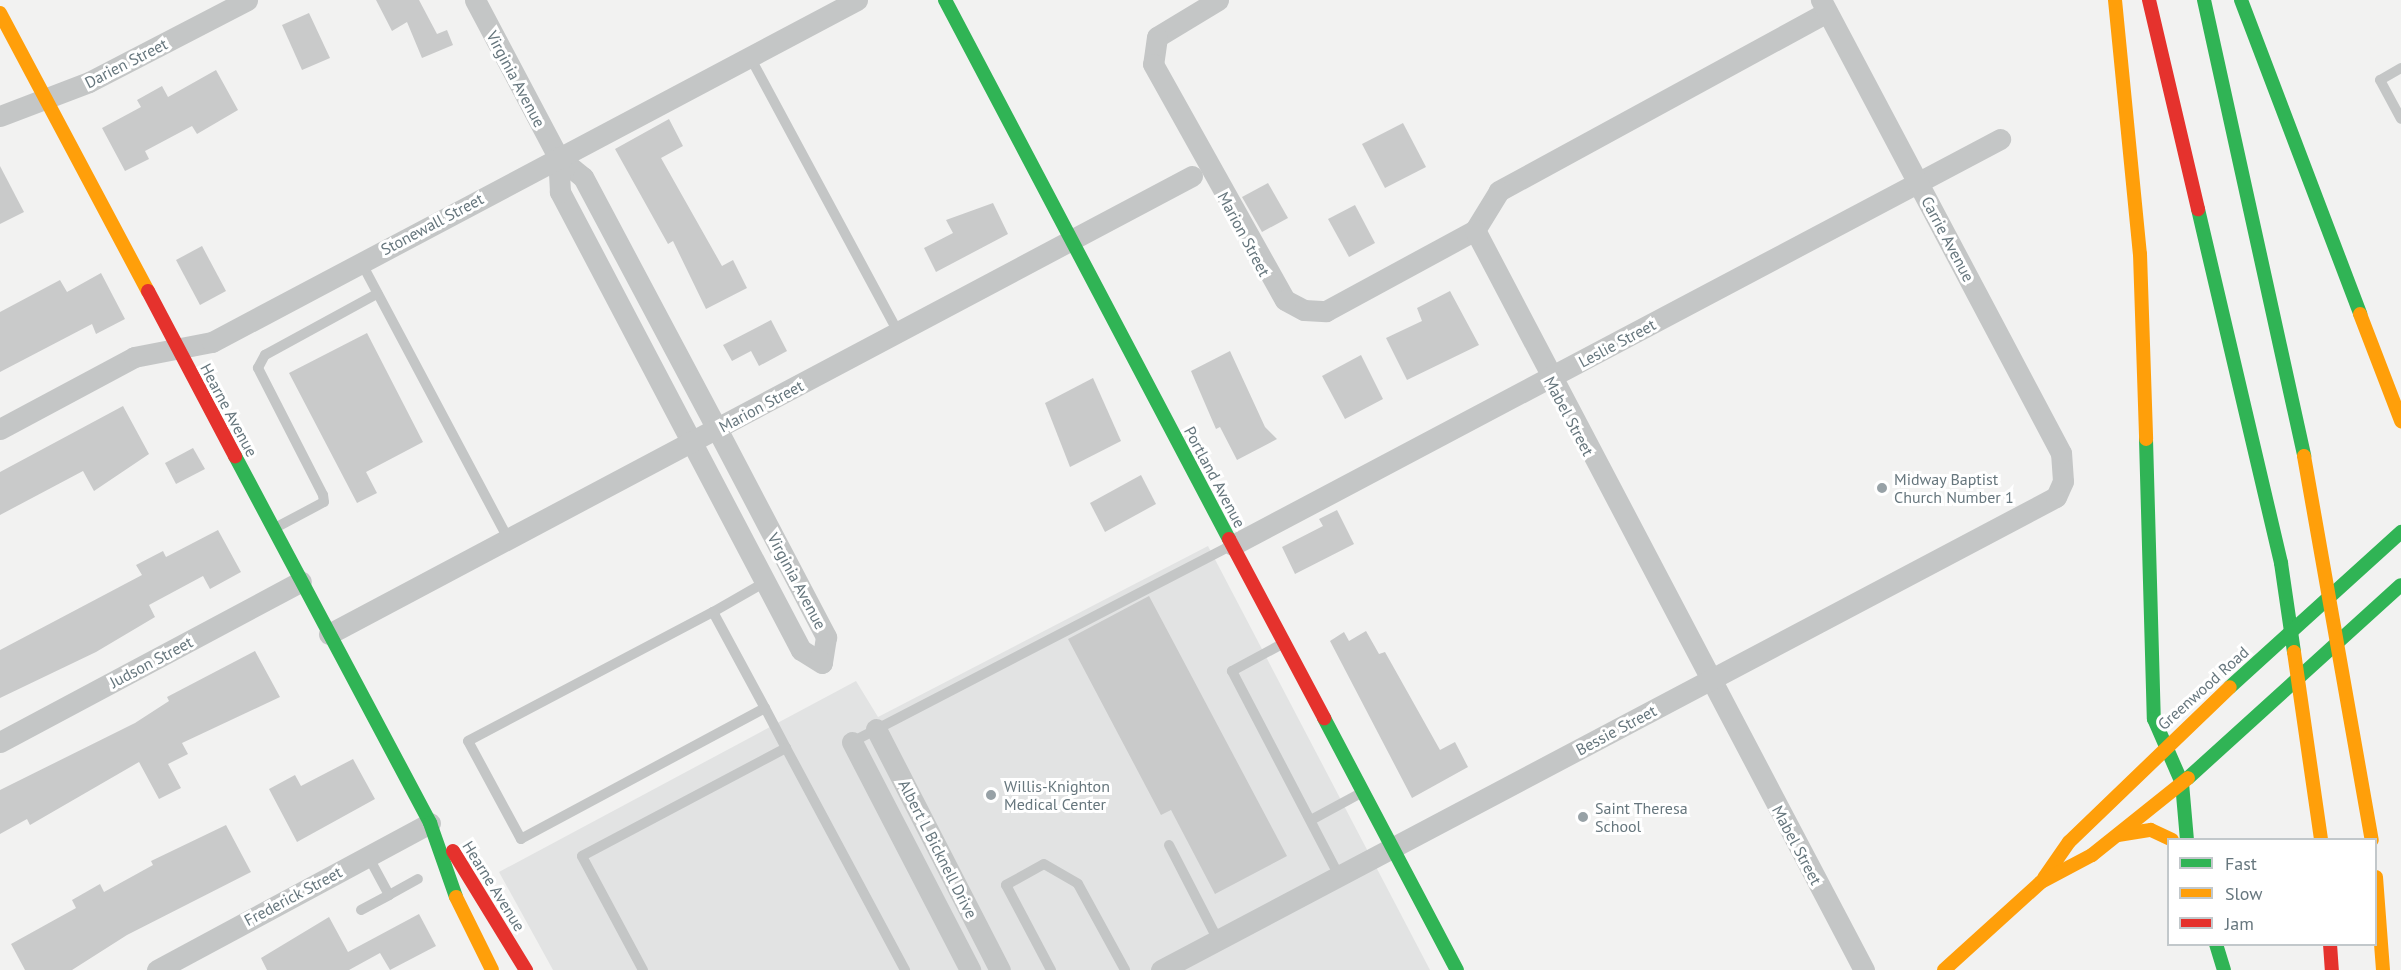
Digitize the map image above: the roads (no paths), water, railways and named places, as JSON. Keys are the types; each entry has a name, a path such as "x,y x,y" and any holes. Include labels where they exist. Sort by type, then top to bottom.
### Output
{"main road":[{"name":"Portland Avenue","path":"945,0 1457,970"},
{"path":"2115,0 2140,254 2154,719 2182,783 2187,838"},
{"path":"2149,0 2281,563 2311,746 2321,838"},
{"path":"2204,0 2320,527 2354,712 2372,838"},
{"path":"2241,0 2401,421"},
{"name":"Hearne Avenue","path":"0,13 430,823 526,970"},
{"name":"Greenwood Road","path":"2041,882 2069,842 2164,746 2401,531"},
{"name":"Greenwood Road","path":"1944,970 2041,882 2118,835 2182,783 2401,585"},
{"name":"Hearne Avenue","path":"430,823 455,894 492,970"},
{"path":"2118,835 2151,830 2168,838"},
{"path":"2377,890 2383,970"},
{"path":"2216,946 2224,970"},
{"path":"2330,946 2332,970"}],"street":[{"name":"Darien Street","path":"0,116 46,100 247,0"},
{"name":"Virginia Avenue","path":"475,0 558,157 583,177 826,637 822,663 801,650 767,581 560,192 558,157"},
{"name":"Stonewall Street","path":"0,429 134,357 212,342 857,0"},
{"name":"Marion Street","path":"1218,0 1157,37 1154,64 1285,300 1304,310 1326,311 1475,230"},
{"path":"1475,230 1499,191 1824,6"},
{"name":"Carrie Avenue","path":"1824,6 2061,453 2063,482"},
{"name":"Leslie Street","path":"1233,545 1919,185 2000,139"},
{"name":"Marion Street","path":"329,634 1073,243 1192,176"},
{"name":"Mabel Street","path":"1475,230 1549,378 1864,970"},
{"name":"Bessie Street","path":"1161,970 2056,497 2063,482"},
{"name":"Judson Street","path":"0,742 301,581"},
{"name":"Albert L Bicknell Drive","path":"876,729 1000,970"},
{"name":"Albert L Bicknell Drive","path":"852,742 970,970"},
{"name":"Frederick Street","path":"157,970 430,823"}],"lane":[{"path":"750,57 899,334"},
{"path":"2401,68 2380,80 2401,119"},
{"path":"361,262 508,539"},
{"path":"274,529 324,502 323,495 258,368 261,361 377,294"},
{"path":"852,742 1233,545"},
{"path":"765,708 521,839 468,741 713,612 767,581"},
{"path":"713,612 905,970"},
{"path":"1284,643 1232,671 1339,876"},
{"path":"643,970 582,856 786,748"},
{"path":"1311,820 1363,792"},
{"path":"1168,845 1218,940"},
{"path":"368,856 389,895"},
{"path":"1051,970 1006,885 1044,864 1078,884 1125,970"},
{"path":"362,910 418,879"}],"place":[{"name":"Midway Baptist Church Number 1","path":"1882,488"},
{"name":"Willis-Knighton Medical Center","path":"991,795"},
{"name":"Saint Theresa School","path":"1583,817"}]}
